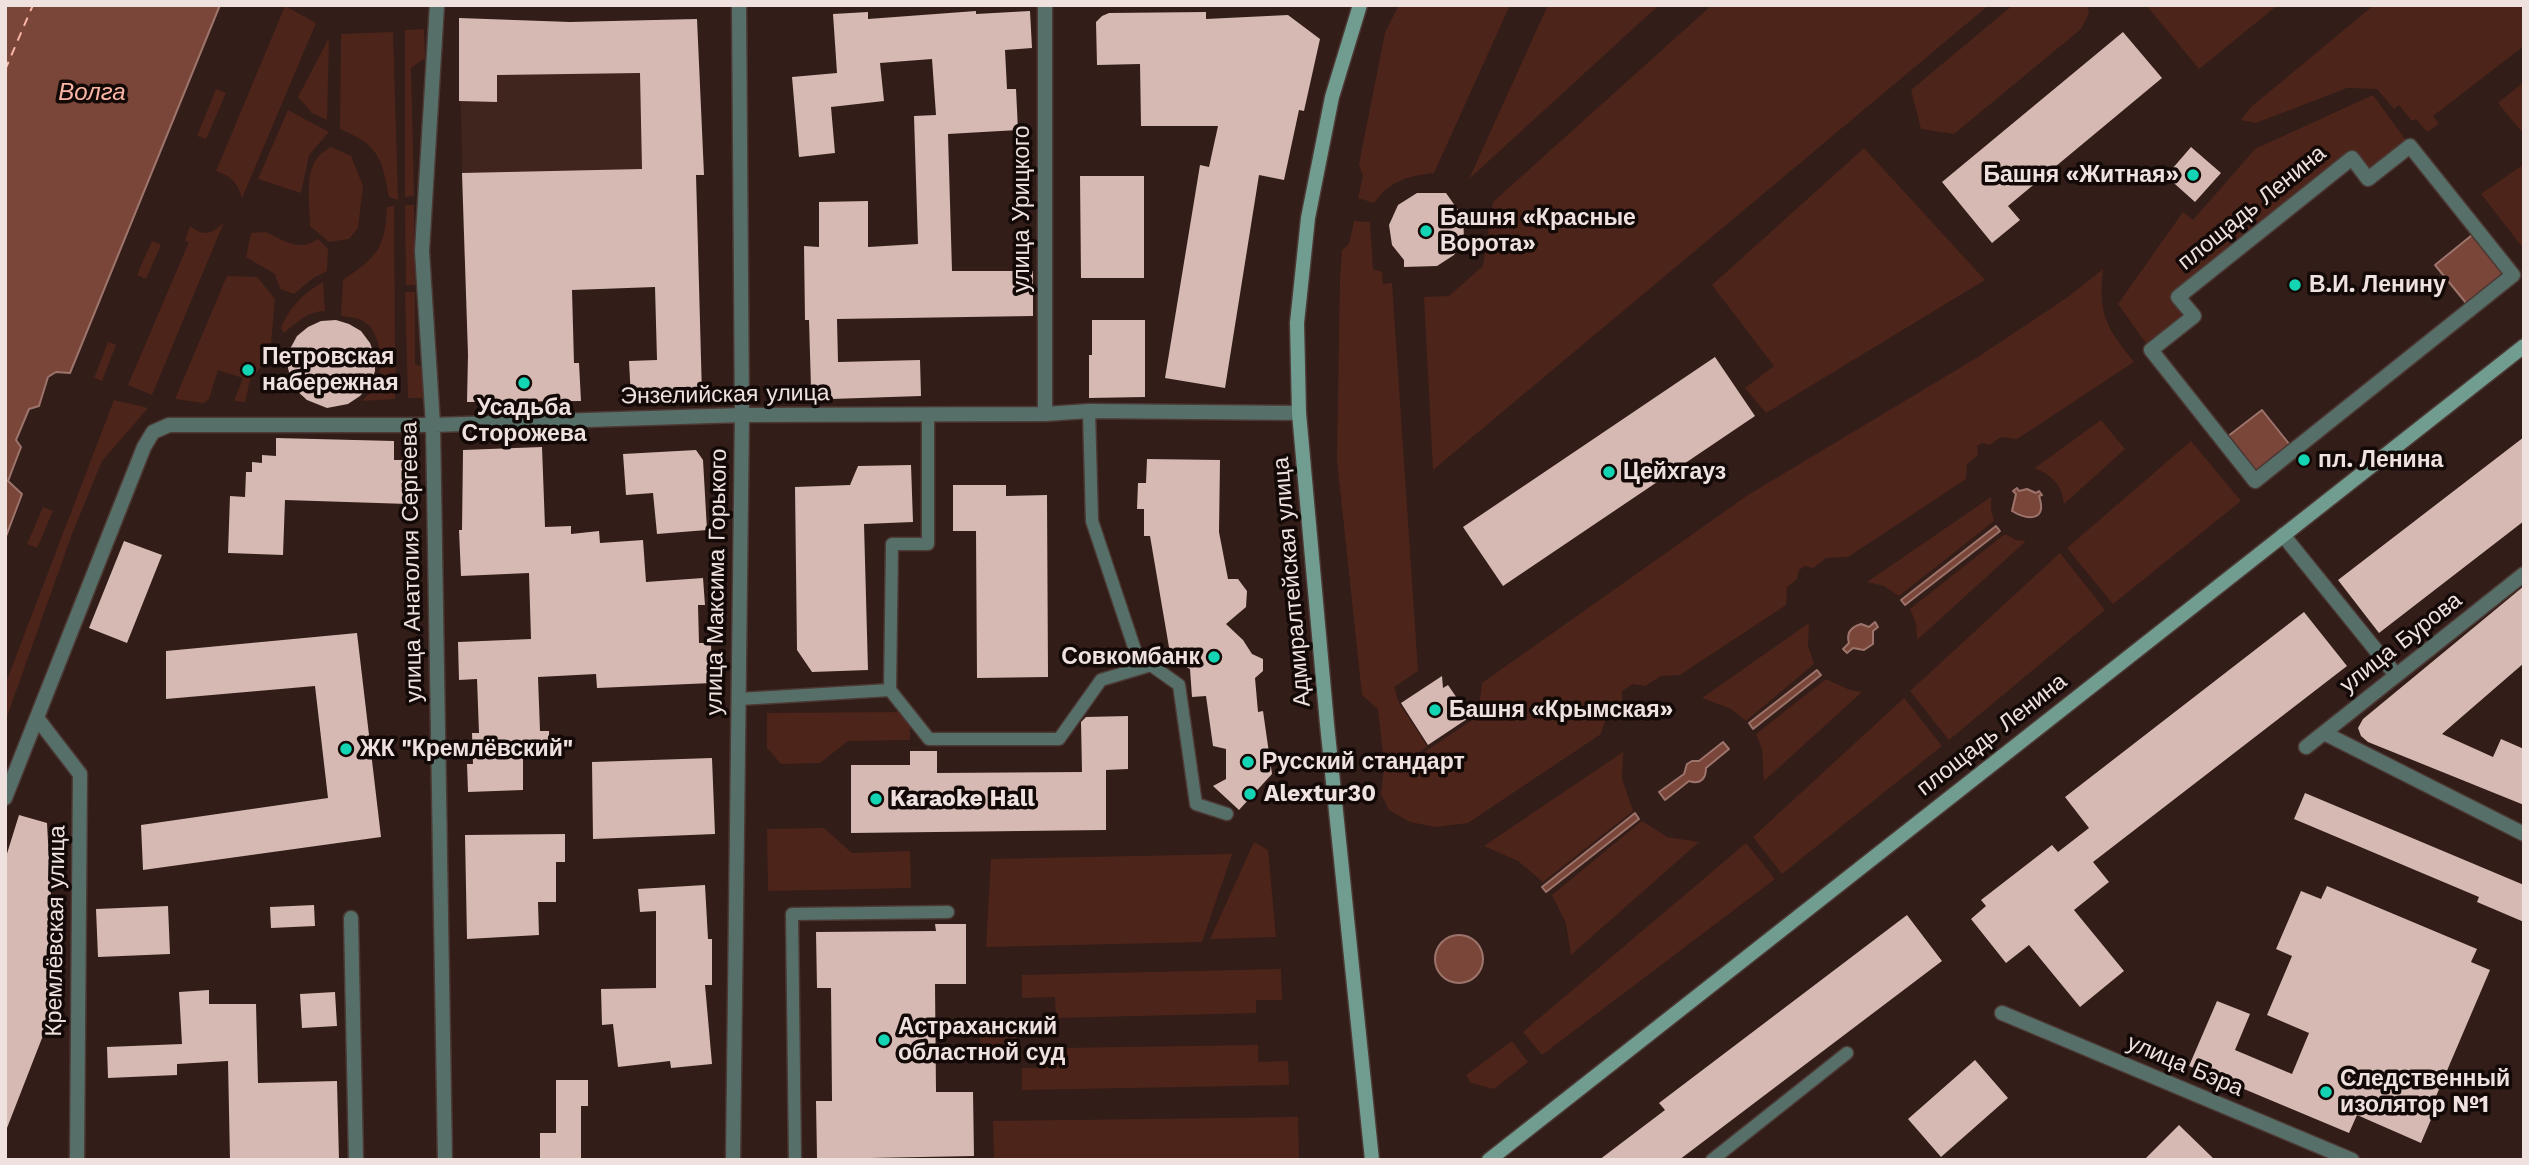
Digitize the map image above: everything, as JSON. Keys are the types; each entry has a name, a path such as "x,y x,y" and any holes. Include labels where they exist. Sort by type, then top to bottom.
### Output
{"main road":[{"name":"Адмиралтейская улица","path":"1360,5 1332,97 1308,218 1297,323 1299,412 1327,723 1372,1160"},
{"name":"площадь Ленина","path":"1489,1160 2524,345"}],"street":[{"name":"улица Анатолия Сергеева","path":"437,5 422,250 433,425 445,1160"},
{"name":"улица Максима Горького","path":"733,1160 742,415 739,5"},
{"name":"улица Урицкого","path":"1045,5 1045,414"},
{"name":"площадь Ленина","path":"2410,146 2513,275 2255,481 2151,350 2194,316 2178,297 2351,158 2368,179 2410,146"},
{"name":"Энзелийская улица","path":"37,718 144,447 153,432 169,425 433,425 742,415 1045,414 1089,411 1299,412"},
{"path":"2283,535 2396,675"},
{"name":"улица Бурова","path":"2306,747 2524,574"},
{"path":"5,798 37,718"},
{"name":"Кремлёвская улица","path":"37,718 80,774 77,1160"},
{"path":"2324,733 2524,834"},
{"path":"351,918 356,1160"},
{"name":"улица Бэра","path":"2001,1013 2352,1160"}],"lane":[{"path":"1089,411 1092,521 1141,668"},
{"path":"928,414 929,544 892,544 890,690 929,739 1059,739 1101,680 1151,665 1179,685 1196,804 1227,814"},
{"path":"739,699 890,690"},
{"path":"795,1160 792,914 948,912"},
{"path":"1712,1160 1847,1053"}],"shaded area":[{"path":"1399,5 1510,5 1434,173 1400,181 1386,189 1374,203 1358,198 1363,176 1359,164 1385,33"},
{"path":"1548,5 1659,5 1469,179"},
{"path":"1712,5 1989,5 1433,470 1424,297 1449,296 1483,266 1493,202"},
{"path":"2013,5 2087,5 2089,13 2081,29 1954,134 1921,129 1911,90"},
{"path":"2146,5 2278,5 2199,69"},
{"path":"2374,5 2524,5 2524,46 2433,116 2439,124 2427,132 2416,119 2412,121 2399,105 2394,109 2377,89 2347,88 2256,123 2241,120 2251,107"},
{"path":"285,6 316,23 242,198 233,181 216,171"},
{"path":"459,18 570,22 697,19 704,175 696,175 699,249 464,257"},
{"path":"424,29 425,58 411,68 414,196 405,197 405,30"},
{"path":"393,32 398,200 389,197 384,172 376,154 363,141 340,129 341,34"},
{"path":"329,38 327,120 312,113 298,97"},
{"path":"2524,82 2524,129 2521,131 2498,103"},
{"path":"216,89 226,93 206,139 197,136"},
{"path":"2373,95 2410,146 2368,179 2352,159 2178,296 2194,316 2151,350 2118,304 2183,212 2193,220 2255,149"},
{"path":"288,110 329,132 309,155 301,193 258,179"},
{"path":"331,147 351,156 363,186 358,228 349,239 329,242 310,226 309,181 315,161"},
{"path":"1864,148 1985,280 1766,413 1745,388 1774,366 1712,285"},
{"path":"2524,164 2524,249 2481,194"},
{"path":"405,205 414,205 415,285 406,285"},
{"path":"394,206 395,356 382,356 370,326 359,319 341,316 343,280 364,265 377,251 384,233 387,207"},
{"path":"1354,221 1370,222 1373,269 1382,272 1383,284 1392,283 1418,671 1394,687 1399,703 1427,746 1411,760 1384,763 1378,709 1362,695 1337,460 1342,250 1349,244"},
{"path":"224,222 152,395 128,385 189,242 185,241 190,226 208,233"},
{"path":"266,232 298,245 318,239 328,249 327,271 313,278 294,294 280,289 275,274 246,257 251,233"},
{"path":"152,241 161,245 146,279 137,275"},
{"path":"2103,269 2102,298 2106,320 2134,362 2017,439 2001,437 1990,445 1982,443 1977,446 1978,455 1967,464 1966,479 1848,557 1826,558 1813,568 1805,566 1799,570 1797,579 1787,587 1786,605 1680,675 1661,676 1645,686 1633,684 1622,691 1622,702 1607,713 1601,734 1468,823 1435,827 1410,822 1389,810 1381,794 1384,768 1411,764 1478,716 1482,683 1748,495 1978,357 2068,297"},
{"path":"227,276 257,277 275,299 270,357 250,380 245,402 234,401 243,378 218,370 209,399 204,403 175,399"},
{"path":"323,282 325,311 308,315 284,333 281,328 293,307"},
{"path":"405,292 415,292 415,364 424,368 426,398 408,398"},
{"path":"108,342 116,345 102,381 94,378"},
{"path":"381,363 396,364 395,399 362,401 377,385"},
{"path":"114,400 148,408 102,461 72,534 5,722 5,685"},
{"path":"2101,420 2125,449 2064,504 2061,491 2055,482 2035,468"},
{"path":"2191,441 2241,501 2113,604 2067,548"},
{"path":"1991,497 1994,521 1899,596 1884,586 1867,582"},
{"path":"43,507 53,511 37,548 27,544"},
{"path":"2005,534 2016,540 2026,541 1917,640 1916,623 1910,609"},
{"path":"2060,553 2105,610 1949,740 1910,691"},
{"path":"1809,623 1808,646 1814,664 1746,721 1731,709 1702,698"},
{"path":"1826,679 1850,690 1862,692 1764,781 1762,749 1756,734"},
{"path":"1904,698 1942,746 1782,874 1753,837"},
{"path":"910,712 910,740 848,741 820,763 781,764 767,748 767,713"},
{"path":"1623,752 1622,779 1633,811 1543,882 1518,861 1484,846"},
{"path":"1642,821 1667,837 1699,842 1571,955 1566,923 1552,895"},
{"path":"824,828 852,853 910,851 911,888 768,891 767,829"},
{"path":"1254,842 1268,850 1276,937 1210,939"},
{"path":"1746,843 1775,879 1542,1055 1523,1032"},
{"path":"1232,854 1202,942 986,947 991,859"},
{"path":"1281,969 1282,1000 1256,1000 1256,1013 1056,1018 1055,997 1022,998 1022,975"},
{"path":"998,1020 1011,1025 1016,1038 1011,1051 998,1056 985,1051 980,1038 985,1025"},
{"path":"1512,1041 1528,1062 1494,1089 1471,1083 1466,1075"},
{"path":"1258,1045 1258,1062 1288,1061 1289,1085 1022,1090 1022,1068 1056,1067 1056,1048"},
{"path":"1298,1117 1299,1160 994,1160 993,1121"}],"water":[{"name":"Волга","path":"5,5 220,5 70,373 56,372 48,377 39,406 29,409 16,440 21,447 8,481 22,494 5,539"},
{"path":"2477,231 2513,275 2471,309 2435,265"},
{"path":"2262,410 2294,450 2255,481 2223,440"},
{"path":"2017,488 2019,491 2039,491 2042,495 2039,496 2041,511 2038,515 2030,517 2012,511 2016,494 2013,491"},
{"path":"1996,526 2000,531 1905,605 1901,600"},
{"path":"1875,622 1878,627 1873,631 1873,644 1864,650 1853,648 1847,653 1843,649 1849,643 1848,636 1852,629 1861,624 1869,627"},
{"path":"1817,670 1821,675 1753,729 1749,723"},
{"path":"1723,742 1729,749 1706,768 1702,780 1689,781 1665,800 1659,792 1684,774 1687,764 1699,761"},
{"path":"1635,813 1639,819 1546,892 1542,887"},
{"path":"1459,935 1476,942 1483,959 1476,976 1459,983 1442,976 1435,959 1442,942"}],"building":[{"path":"976,11 976,14 1030,11 1032,48 1005,50 1007,89 1016,89 1018,130 948,134 952,271 1033,271 1033,316 837,319 838,362 920,360 921,396 831,399 820,403 813,396 811,388 809,320 805,320 804,246 819,247 819,202 868,201 868,247 918,244 914,116 936,115 932,59 880,63 884,101 831,107 835,153 799,157 792,77 837,73 833,14 868,12 868,19"},
{"path":"1206,12 1206,19 1288,15 1320,39 1304,111 1299,110 1284,180 1259,175 1225,388 1165,378 1200,165 1209,167 1218,126 1141,126 1140,64 1097,65 1096,22 1102,16 1109,13"},
{"path":"459,18 570,22 697,19 704,175 696,175 702,395 631,398 629,361 657,360 655,287 572,290 574,363 579,363 581,401 467,402 462,173 642,169 640,73 497,75 497,102 459,101"},
{"path":"2123,32 2162,78 2008,206 2020,220 1992,243 1942,182"},
{"name":"Башня «Житная»","path":"2191,147 2221,173 2195,202 2166,176"},
{"path":"1080,176 1144,176 1144,278 1081,278"},
{"name":"Башня «Красные Ворота»","path":"1417,193 1446,193 1463,217 1464,238 1454,255 1437,266 1404,267 1404,260 1392,245 1389,225 1398,205"},
{"path":"336,320 361,331 370,343 375,357 375,371 370,385 360,396 348,404 327,408 307,400 296,390 287,363 297,336 321,321"},
{"path":"1092,320 1145,320 1145,397 1089,398"},
{"name":"Цейхгауз","path":"1715,357 1755,416 1503,586 1463,527"},
{"path":"2524,437 2524,521 2379,633 2338,580"},
{"path":"276,438 394,441 394,460 410,460 408,504 285,500 283,555 228,553 230,496 245,497 246,472 252,472 252,462 262,463 262,455 276,456"},
{"path":"542,447 545,527 571,526 571,534 599,531 600,543 643,540 646,582 703,578 705,605 698,605 699,643 711,643 712,683 597,688 596,674 538,677 540,731 549,731 549,756 523,757 523,790 468,792 467,764 473,764 472,733 479,733 477,679 459,680 458,642 531,639 529,573 461,576 459,530 462,530 463,450"},
{"path":"696,450 703,460 707,530 657,534 653,493 626,495 623,454"},
{"path":"1147,459 1220,460 1219,532 1228,579 1238,579 1247,591 1246,607 1226,624 1243,640 1252,654 1263,659 1263,671 1255,678 1258,712 1263,711 1272,774 1239,810 1213,786 1226,779 1226,749 1213,746 1206,696 1192,697 1190,669 1171,659 1150,536 1144,536 1144,509 1137,509 1138,483 1146,483"},
{"path":"911,465 913,522 864,524 868,670 812,672 797,650 795,487 850,485 858,466"},
{"path":"953,485 1006,485 1006,496 1047,495 1048,677 977,678 976,531 953,531"},
{"path":"124,541 162,555 127,643 89,628"},
{"path":"2524,586 2524,663 2442,734 2493,757 2501,739 2524,749 2524,805 2368,742 2361,736 2358,728 2363,719"},
{"path":"2304,612 2347,666 2093,862 2109,882 2074,910 2124,971 2080,1007 2029,945 2006,963 1971,919 1986,906 1981,900 2052,845 2058,852 2089,828 2065,797"},
{"name":"ЖК \"Кремлёвский\"","path":"357,633 381,837 143,870 141,825 328,798 315,686 166,699 166,651"},
{"name":"Башня «Крымская»","path":"1442,676 1443,688 1448,685 1470,717 1428,745 1401,703"},
{"path":"1128,716 1128,769 1106,770 1106,830 851,833 851,765 910,765 910,751 937,751 937,773 1082,772 1081,722 1086,717"},
{"path":"712,758 715,834 593,839 592,762"},
{"path":"2305,793 2524,885 2524,922 2477,902 2479,897 2294,819"},
{"path":"19,815 47,823 51,898 51,1015 7,1128 5,860"},
{"path":"565,834 565,862 556,862 556,902 538,902 539,935 467,939 465,835"},
{"path":"705,885 708,939 712,939 712,985 705,985 712,1064 671,1068 670,1061 618,1067 613,1024 602,1025 601,989 656,988 656,911 640,912 638,889"},
{"path":"2327,886 2477,949 2471,962 2490,970 2434,1101 2438,1103 2421,1143 2357,1115 2349,1133 2189,1066 2217,1001 2250,1014 2235,1050 2292,1074 2309,1033 2267,1015 2292,956 2276,949 2301,891 2321,899"},
{"path":"314,905 315,926 271,928 270,907"},
{"path":"168,906 170,954 98,957 96,909"},
{"path":"1907,915 1942,961 1679,1160 1599,1160 1665,1110 1659,1103"},
{"name":"Астраханский областной суд","path":"935,924 966,924 966,984 935,984 936,1092 973,1092 974,1156 817,1159 816,1101 832,1101 831,988 817,988 816,932 936,931"},
{"path":"209,990 209,1004 256,1004 258,1083 337,1081 339,1160 230,1160 228,1061 177,1064 177,1075 108,1078 107,1047 182,1044 179,992"},
{"path":"335,992 337,1026 302,1028 300,994"},
{"path":"1975,1060 2008,1098 1941,1157 1908,1119"},
{"path":"556,1080 588,1080 588,1106 581,1106 581,1160 540,1160 540,1133 556,1133"},
{"path":"2179,1125 2215,1160 2144,1160"}],"ferry route":[{"path":"5,70 33,5"}],"place":[{"name":"Башня «Житная»","path":"2193,175"},
{"name":"Башня «Красные Ворота»","path":"1426,231"},
{"name":"В.И. Ленину","path":"2295,285"},
{"name":"Петровская набережная","path":"248,370"},
{"name":"Усадьба Сторожева","path":"524,383"},
{"name":"пл. Ленина","path":"2304,460"},
{"name":"Цейхгауз","path":"1609,472"},
{"name":"Совкомбанк","path":"1214,657"},
{"name":"Башня «Крымская»","path":"1435,710"},
{"name":"ЖК \"Кремлёвский\"","path":"346,749"},
{"name":"Русский стандарт","path":"1248,762"},
{"name":"Alextur30","path":"1250,794"},
{"name":"Karaoke Hall","path":"876,799"},
{"name":"Астраханский областной суд","path":"884,1040"},
{"name":"Следственный изолятор №1","path":"2326,1092"}]}
